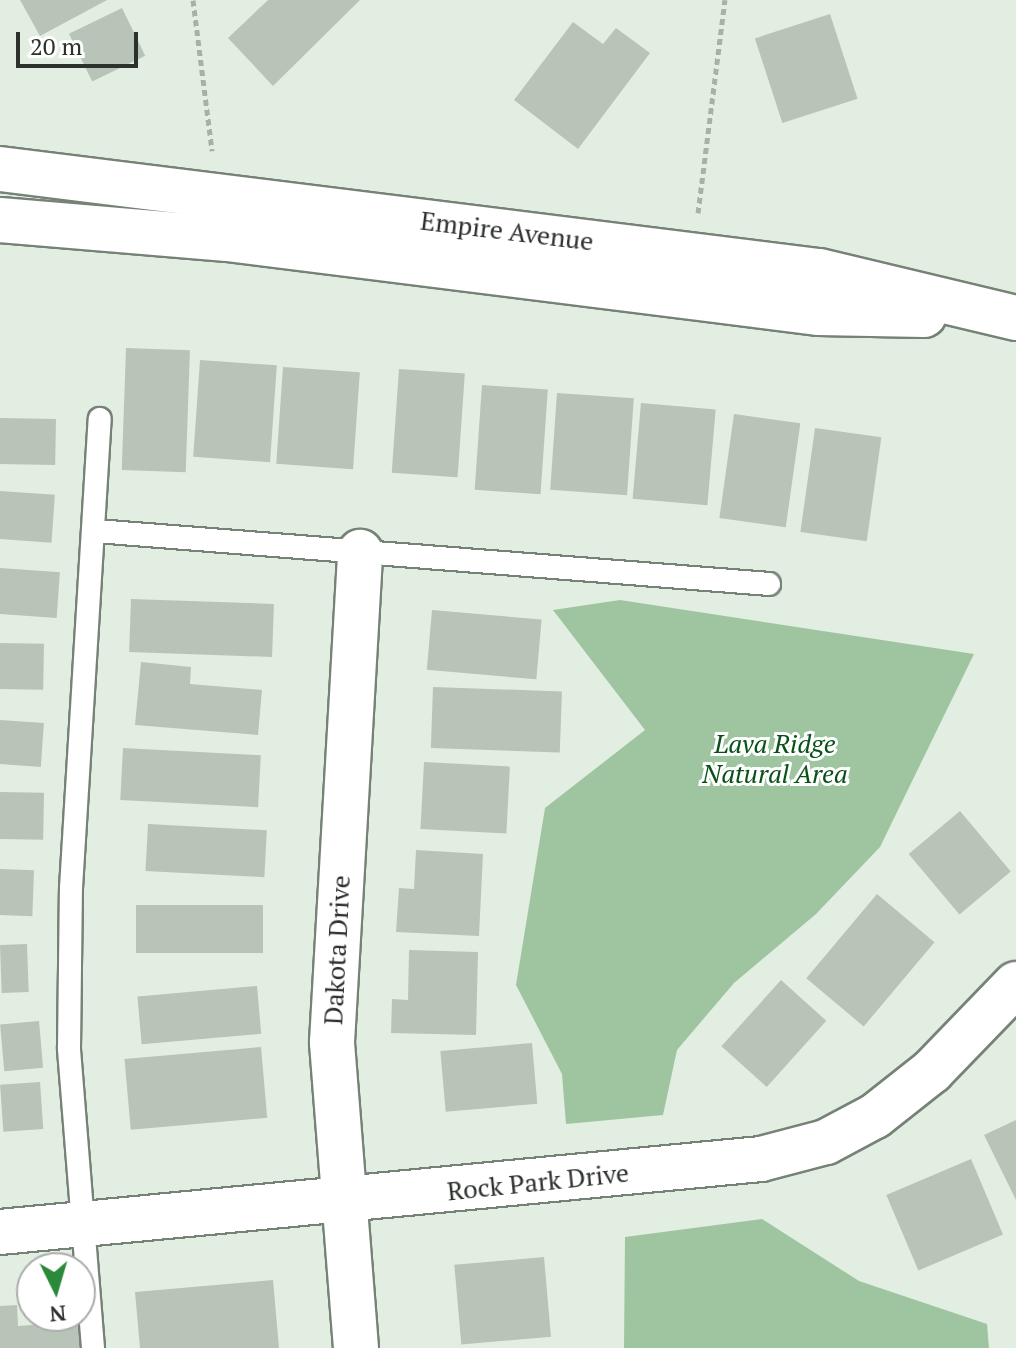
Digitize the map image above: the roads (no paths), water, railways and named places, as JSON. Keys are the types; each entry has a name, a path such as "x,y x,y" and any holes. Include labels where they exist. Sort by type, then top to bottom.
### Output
{"main road":[{"name":"Empire Avenue","path":"0,169 819,271 1013,318"},
{"name":"Empire Avenue","path":"0,220 227,239 819,313 1013,318"},
{"name":"Dakota Drive","path":"356,1348 332,1042 360,552"},
{"name":"Rock Park Drive","path":"0,1232 343,1202 761,1159 826,1142 875,1116 932,1071 1016,984"}],"lane":[{"path":"93,1348 69,1048 71,888 96,531 100,419"},
{"path":"96,531 769,584"}],"park label":[{"name":"Lava Ridge Natural Area","path":"775,759"}]}
